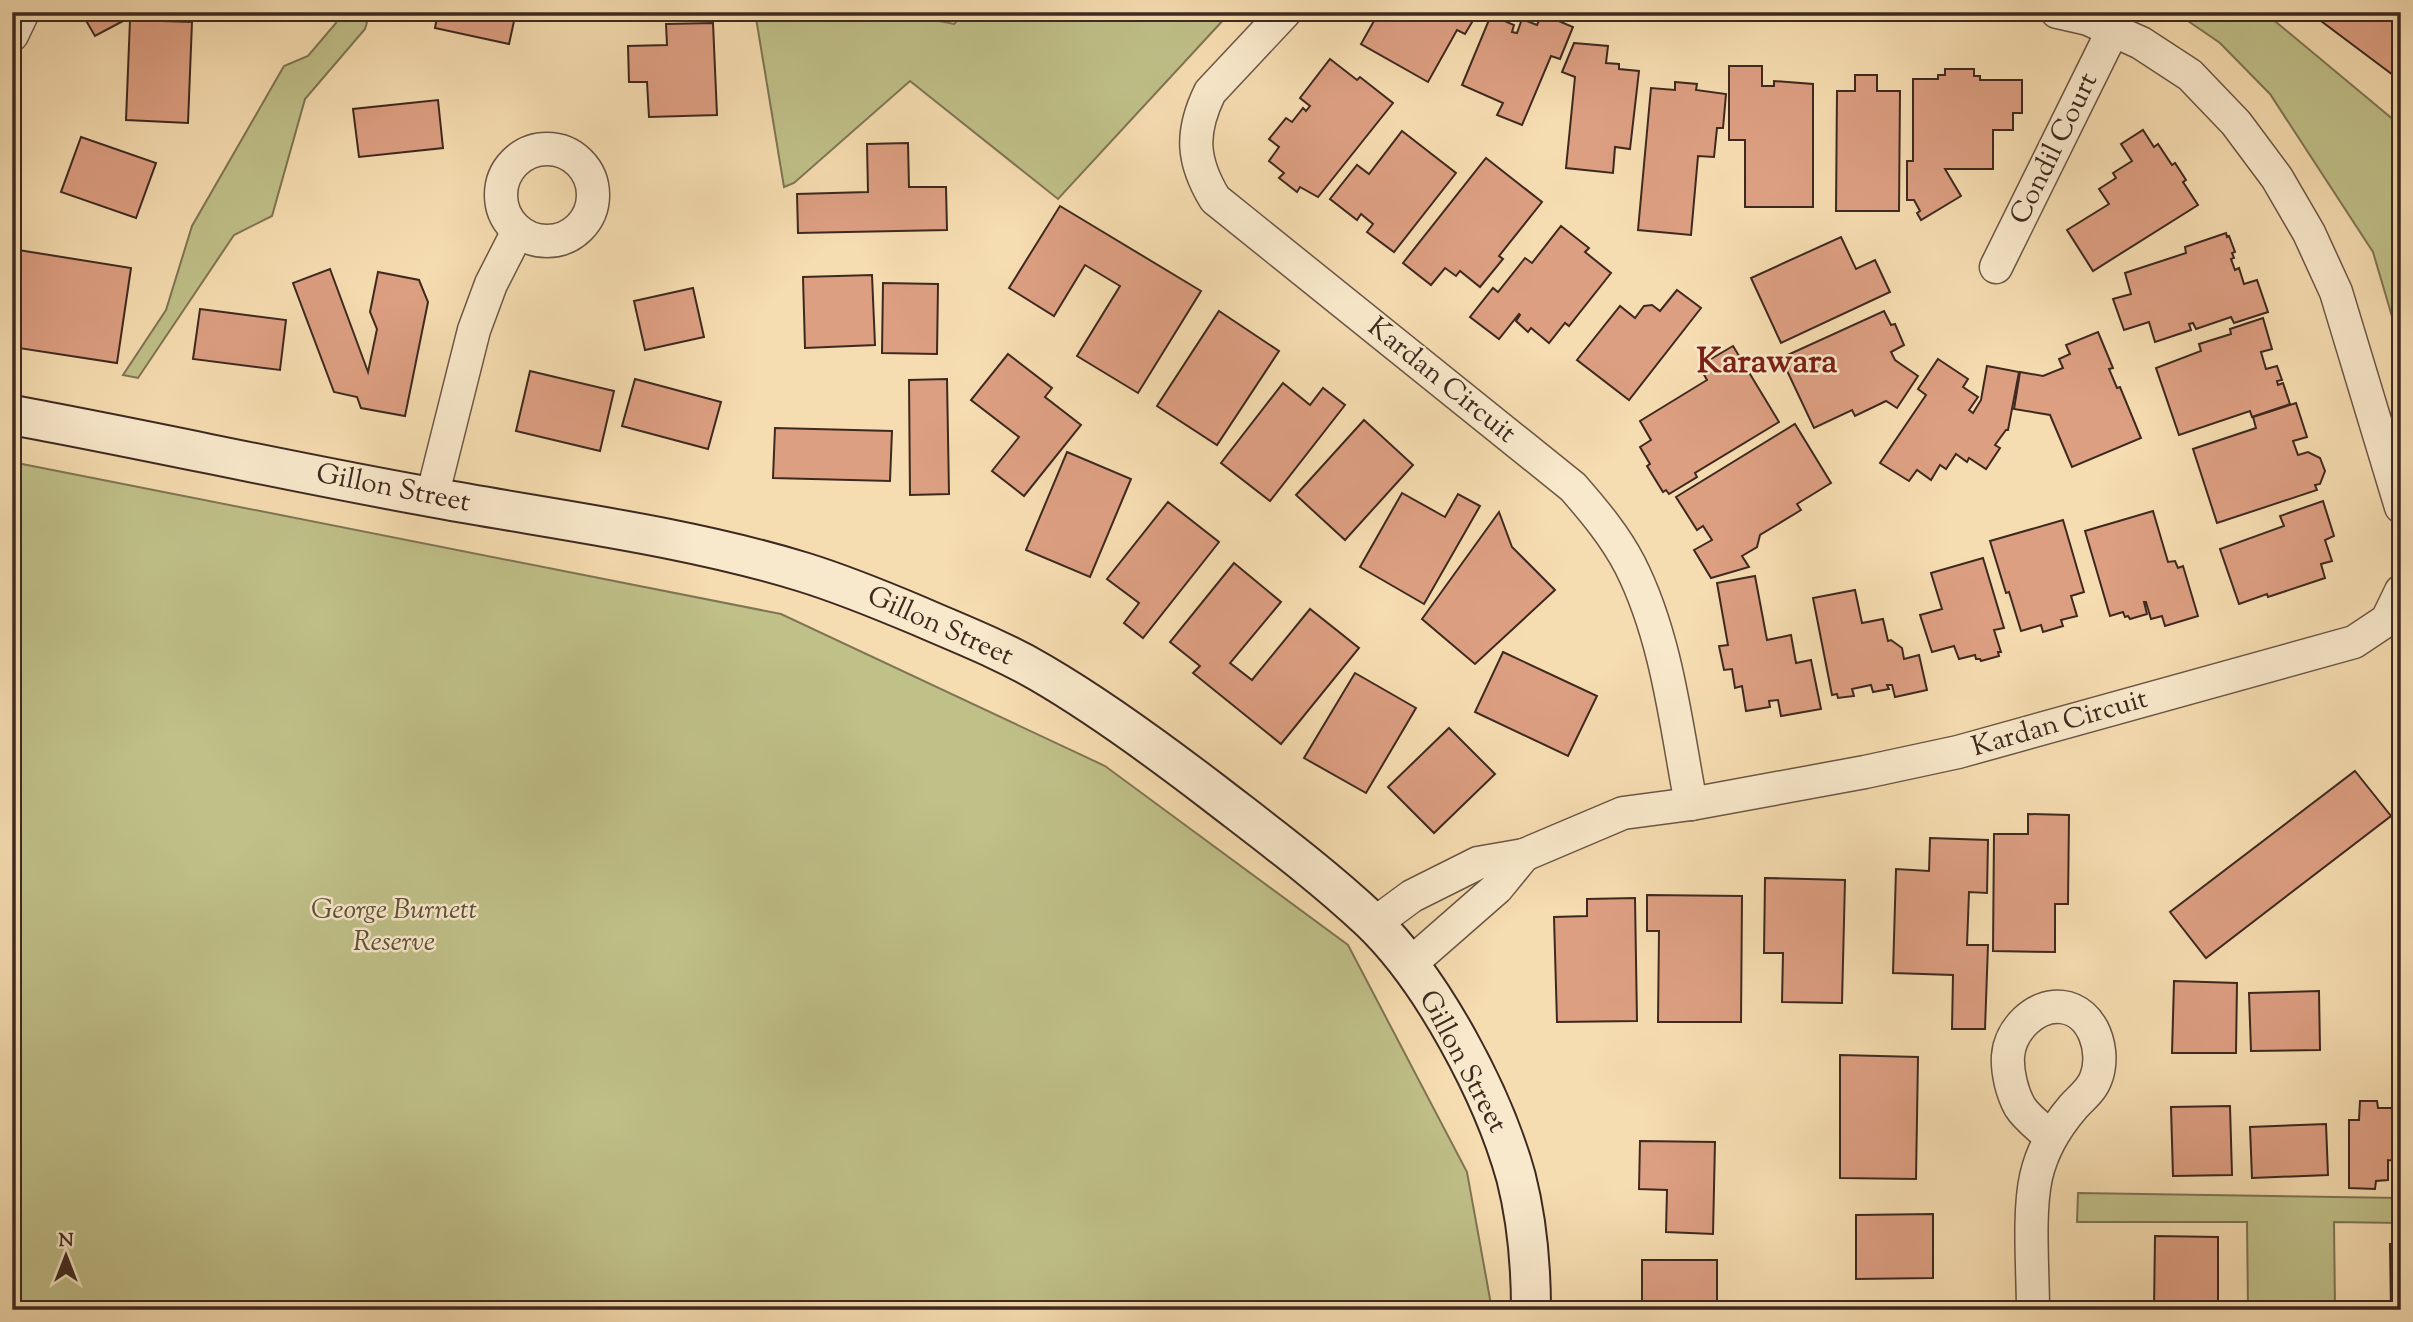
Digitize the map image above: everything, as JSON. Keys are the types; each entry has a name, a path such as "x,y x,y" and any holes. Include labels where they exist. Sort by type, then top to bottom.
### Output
{"street":[{"path":"12,35 23,12"},
{"name":"Kardan Circuit","path":"1285,12 1210,92 1196,135 1202,177 1215,199 1573,486 1594,511 1629,564 1653,623 1662,655 1691,804"},
{"path":"2057,12 2088,19 2141,43 2190,75 2236,123 2277,178 2309,233 2336,292 2401,508"},
{"name":"Condil Court","path":"1996,267 2113,30"},
{"path":"432,497 474,330 491,284 518,231"},
{"name":"Gillon Street","path":"12,415 719,550 790,568 859,591 979,642 1039,672 1116,721 1314,870 1374,924 1409,965 1440,1009 1463,1050 1503,1138 1517,1180 1525,1228 1531,1271 1531,1310"},
{"name":"Kardan Circuit","path":"1374,924 1412,897 1478,863 1524,855 1623,813 1691,804 1958,752 2354,642 2387,620 2401,591"},
{"name":"Kardan Circuit","path":"1409,965 1497,888 1524,855"},
{"path":"2034,1310 2036,1177 2050,1138"}],"green space":[{"path":"338,12 370,12 365,29 305,99 272,216 234,235 138,378 123,375 166,310 192,226 284,66 308,56 336,23"},
{"path":"755,12 894,12 954,24 966,12 1223,12 1226,17 1058,199 910,81 794,183 784,187"},
{"path":"2175,12 2264,12 2401,126 2401,347 2373,252 2270,94 2220,43"},
{"name":"George Burnett Reserve","path":"12,462 781,614 1105,766 1348,945 1467,1172 1492,1310 12,1310"},
{"path":"2078,1193 2401,1198 2401,1223 2334,1222 2335,1310 2248,1310 2247,1222 2077,1222"}],"building":[{"path":"81,12 118,12 123,21 95,36"},
{"path":"438,12 516,12 509,44 435,28"},
{"path":"1379,12 1478,12 1465,34 1457,30 1428,82 1361,44"},
{"path":"2309,12 2401,12 2401,81"},
{"path":"1542,14 1573,27 1560,59 1551,56 1522,125 1497,115 1503,103 1462,85 1491,15 1514,25 1512,32 1517,33 1522,19 1537,25"},
{"path":"130,20 192,22 188,123 126,120"},
{"path":"713,23 717,115 649,117 647,82 629,82 628,46 667,45 666,24"},
{"path":"1574,43 1608,46 1606,63 1619,64 1619,69 1639,71 1630,149 1615,147 1613,173 1566,168 1575,77 1562,72"},
{"path":"1330,59 1357,80 1360,77 1393,103 1318,197 1300,187 1297,192 1279,178 1284,173 1269,161 1279,147 1269,139 1286,118 1292,122 1303,108 1306,111 1310,106 1300,98"},
{"path":"1729,66 1762,66 1762,86 1774,86 1774,81 1813,84 1813,207 1745,207 1745,140 1729,140"},
{"path":"1945,69 1974,69 1974,76 1980,76 1980,80 2022,80 2022,113 2013,113 2013,130 1993,130 1993,169 1945,169 1961,196 1921,220 1914,200 1907,200 1907,161 1913,161 1913,79 1938,79 1938,75 1945,75"},
{"path":"1855,75 1877,75 1877,91 1900,91 1899,211 1836,211 1837,91 1855,91"},
{"path":"1675,82 1697,84 1696,90 1726,94 1723,128 1717,128 1714,157 1698,156 1691,235 1638,230 1651,88 1675,90"},
{"path":"438,100 443,148 359,157 353,109"},
{"path":"2143,130 2154,147 2158,144 2172,165 2175,163 2186,180 2183,182 2198,205 2093,271 2067,230 2109,204 2099,189 2116,178 2113,173 2132,161 2121,144"},
{"path":"1402,131 1456,173 1394,252 1367,232 1373,224 1361,214 1357,220 1330,199 1357,165 1369,174"},
{"path":"81,137 156,163 136,218 61,192"},
{"path":"908,143 909,187 946,187 947,230 798,233 797,194 868,192 867,144"},
{"path":"1486,158 1542,202 1499,256 1503,259 1480,287 1460,271 1456,276 1445,268 1431,285 1403,263"},
{"path":"1060,206 1201,291 1138,393 1077,356 1120,286 1085,265 1054,316 1009,288"},
{"path":"1561,226 1589,248 1585,252 1611,273 1569,326 1565,323 1549,343 1531,328 1528,332 1516,321 1519,314 1499,339 1470,317 1493,288 1498,292 1525,258 1532,263"},
{"path":"2226,233 2235,252 2232,253 2234,258 2231,259 2235,270 2239,268 2244,284 2257,280 2268,312 2234,323 2231,317 2196,329 2193,323 2189,324 2191,330 2155,342 2149,322 2124,330 2113,299 2131,294 2125,273 2186,253 2185,247"},
{"path":"1841,237 1856,269 1875,260 1890,292 1781,343 1751,278"},
{"path":"12,249 131,268 117,363 12,347"},
{"path":"330,269 368,372 377,329 370,312 378,272 419,280 428,302 405,416 361,408 357,397 334,392 293,283"},
{"path":"872,275 875,345 805,348 803,277"},
{"path":"883,283 938,284 937,354 882,353"},
{"path":"693,288 704,337 645,350 634,301"},
{"path":"1677,290 1701,308 1629,400 1577,360 1620,306 1635,318 1644,306 1652,305 1660,311"},
{"path":"200,309 286,320 280,370 193,359"},
{"path":"1219,311 1279,351 1217,445 1157,406"},
{"path":"1884,311 1891,325 1895,324 1904,345 1891,352 1895,360 1918,376 1897,408 1886,401 1855,416 1852,410 1814,428 1781,358"},
{"path":"2263,318 2272,349 2261,352 2266,369 2277,366 2282,380 2277,381 2278,385 2283,383 2290,404 2252,417 2250,411 2179,435 2156,368 2201,351 2199,344 2231,334 2230,329"},
{"path":"2098,332 2113,368 2109,369 2117,388 2120,387 2141,438 2072,467 2050,415 2014,409 2020,372 2043,376 2063,368 2059,359 2070,354 2066,345"},
{"path":"1733,346 1779,422 1695,473 1697,477 1669,494 1666,490 1663,492 1647,466 1650,464 1640,447 1651,440 1640,421 1707,380 1699,366"},
{"path":"1008,354 1052,388 1045,397 1081,425 1024,496 992,471 1019,437 971,400"},
{"path":"1938,359 1968,379 1963,387 1978,397 1969,410 1973,413 1981,400 1987,366 2019,372 2008,430 1995,445 2000,448 1986,469 1969,458 1967,462 1956,454 1946,469 1940,465 1931,480 1917,470 1909,481 1880,463 1926,395 1918,389"},
{"path":"530,371 614,391 600,451 516,431"},
{"path":"635,379 721,402 708,449 622,426"},
{"path":"947,379 949,494 910,495 909,380"},
{"path":"1283,383 1310,405 1323,388 1345,405 1270,501 1221,463"},
{"path":"2296,403 2307,437 2293,441 2298,455 2308,452 2320,458 2325,471 2320,484 2315,485 2317,490 2217,523 2193,449 2256,428 2253,417"},
{"path":"1364,420 1413,465 1345,540 1296,495"},
{"path":"1795,424 1831,483 1797,504 1801,510 1760,535 1757,547 1742,556 1749,567 1711,578 1694,550 1712,540 1703,526 1697,530 1676,497"},
{"path":"775,428 892,431 890,481 773,478"},
{"path":"1067,452 1131,479 1090,577 1026,550"},
{"path":"1402,493 1445,517 1458,494 1480,506 1424,604 1360,567"},
{"path":"2323,501 2334,536 2325,540 2332,561 2321,564 2325,578 2239,604 2220,549 2284,526 2280,516"},
{"path":"1168,502 1219,542 1143,638 1124,623 1139,603 1107,579"},
{"path":"2153,511 2168,562 2175,561 2178,568 2183,566 2198,616 2165,626 2162,616 2151,619 2146,602 2147,614 2130,619 2125,617 2123,612 2110,616 2085,531"},
{"path":"1499,512 1512,547 1555,590 1475,664 1422,619"},
{"path":"2063,520 2084,592 2071,596 2077,616 2061,620 2063,626 2043,632 2041,625 2021,631 1990,541"},
{"path":"1983,558 2004,628 1994,630 2001,652 1998,652 1999,656 1981,661 1976,659 1975,655 1959,659 1954,646 1932,652 1920,615 1942,609 1931,573"},
{"path":"1234,563 1281,602 1230,663 1252,680 1310,609 1359,648 1281,744 1193,673 1200,666 1170,642"},
{"path":"1755,576 1767,640 1791,635 1796,663 1811,660 1821,709 1781,716 1778,700 1769,701 1770,707 1746,711 1742,686 1735,688 1732,669 1724,670 1719,646 1728,645 1717,583"},
{"path":"1855,590 1862,623 1883,619 1888,641 1891,640 1902,648 1904,659 1919,655 1927,690 1895,697 1892,685 1887,685 1889,689 1873,692 1871,685 1852,689 1854,696 1838,698 1837,694 1832,695 1813,598"},
{"path":"1503,652 1597,696 1568,756 1475,712"},
{"path":"1355,673 1416,708 1366,793 1304,758"},
{"path":"1449,728 1495,774 1434,833 1388,787"},
{"path":"2355,771 2391,816 2206,958 2170,912"},
{"path":"2028,814 2069,815 2068,904 2055,904 2055,952 1993,951 1994,834 2028,834"},
{"path":"1930,838 1988,840 1987,893 1969,892 1967,945 1988,945 1985,1029 1952,1029 1953,975 1893,973 1896,869 1929,871"},
{"path":"1765,878 1845,880 1842,1003 1782,1002 1783,953 1764,953"},
{"path":"1647,895 1742,896 1741,1022 1658,1022 1659,931 1647,931"},
{"path":"1635,898 1637,1021 1557,1022 1554,917 1587,916 1587,899"},
{"path":"2174,981 2237,983 2236,1053 2172,1053"},
{"path":"2319,991 2320,1050 2251,1051 2249,993"},
{"path":"1840,1055 1918,1057 1916,1179 1840,1178"},
{"path":"2360,1101 2377,1101 2378,1108 2401,1108 2397,1161 2388,1160 2388,1180 2376,1181 2375,1189 2349,1188 2349,1120 2359,1120"},
{"path":"2230,1106 2232,1175 2173,1176 2171,1107"},
{"path":"2326,1124 2328,1175 2252,1178 2250,1127"},
{"path":"1640,1141 1715,1142 1713,1234 1666,1232 1667,1190 1639,1189"},
{"path":"1933,1214 1933,1278 1856,1279 1856,1215"},
{"path":"2155,1236 2218,1237 2218,1310 2154,1310"},
{"path":"2390,1244 2401,1244 2401,1310 2391,1310"},
{"path":"1642,1260 1717,1260 1717,1310 1642,1310"}],"district":[{"name":"Karawara","path":"1767,363"}]}
